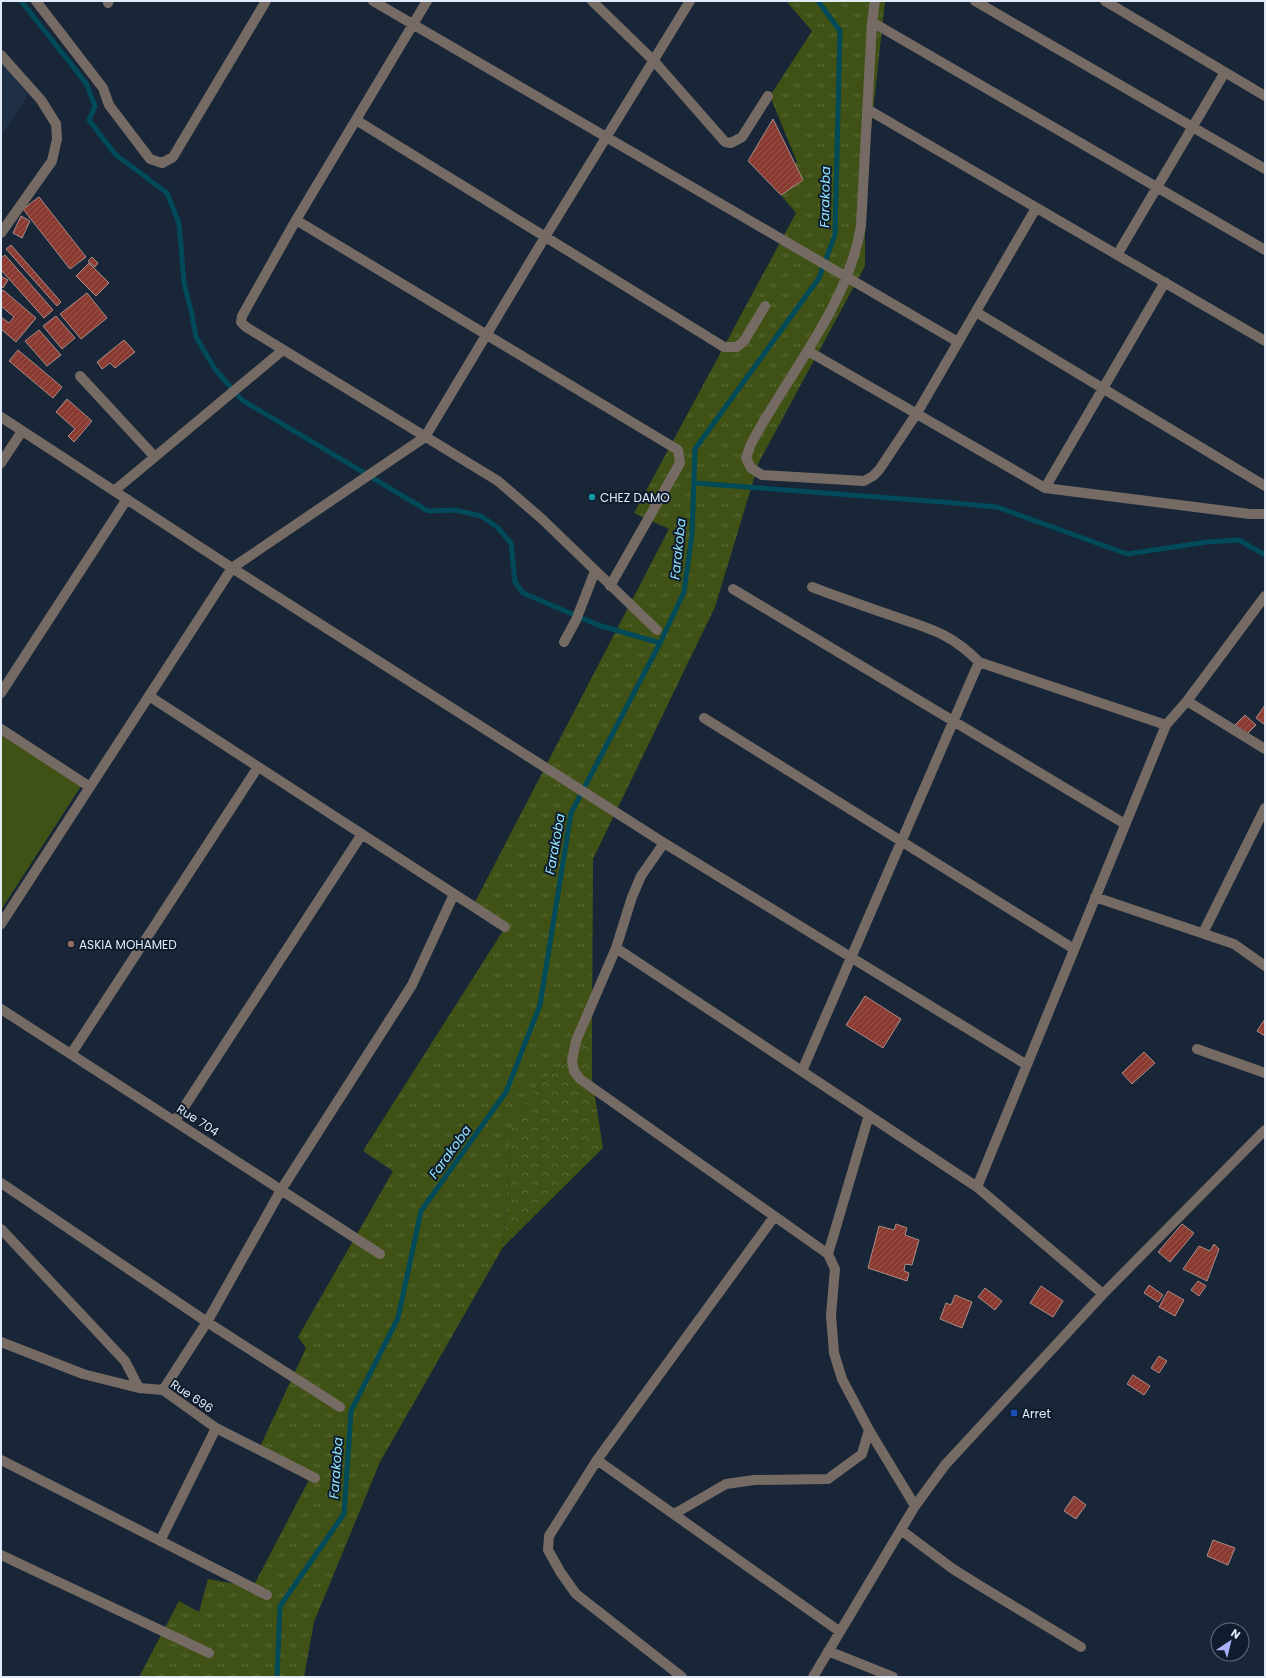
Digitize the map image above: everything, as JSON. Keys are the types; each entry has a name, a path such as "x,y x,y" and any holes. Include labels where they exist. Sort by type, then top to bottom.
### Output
{"street":[{"path":"36,1 103,88 109,105 150,159 162,163 173,157 266,1"},
{"path":"373,1 958,342"},
{"path":"427,1 296,220 242,316 242,322 246,327 283,350 425,438 498,481 542,519 657,630"},
{"path":"592,1 654,61 726,142 731,143 742,137 768,96"},
{"path":"1,924 232,568 425,438 486,334 690,1"},
{"path":"875,1 872,22 859,241 846,277 808,350 751,444 746,458 751,468 762,474 864,481 873,476 879,470 917,413 1036,208"},
{"path":"975,1 1265,169"},
{"path":"1105,1 1265,96"},
{"path":"872,22 1265,250"},
{"path":"1,55 41,100 56,124 57,139 52,161 1,233"},
{"path":"1117,254 1225,72"},
{"path":"867,109 1265,341"},
{"path":"356,120 724,347 737,347 744,341 765,306"},
{"path":"296,220 678,450 681,458 680,463 610,586"},
{"path":"1046,488 1165,282"},
{"path":"976,312 1265,486"},
{"path":"114,491 154,456 283,350"},
{"path":"808,350 1046,488 1250,514 1265,514"},
{"path":"80,376 154,456"},
{"path":"1,417 232,568 664,843 1026,1065"},
{"path":"1,463 22,431"},
{"path":"1,693 127,499"},
{"path":"564,642 576,620 595,571"},
{"path":"812,587 930,628 954,640 967,649 979,662 1166,725"},
{"path":"733,589 1125,824"},
{"path":"977,1187 1166,725 1187,701 1265,596"},
{"path":"802,1071 979,662"},
{"path":"149,696 505,927"},
{"path":"1187,701 1265,749"},
{"path":"704,718 1074,949"},
{"path":"1,729 90,786"},
{"path":"71,1054 258,767"},
{"path":"1203,933 1262,822 1265,808"},
{"path":"174,1121 362,834"},
{"path":"664,843 642,876 632,897 616,948 576,1041 572,1061 574,1071 580,1079 828,1254 835,1269 831,1315 834,1353 842,1379 869,1430 915,1506"},
{"path":"162,1390 207,1322 281,1190 412,985 454,894"},
{"path":"1095,897 1234,944 1265,966"},
{"path":"616,948 977,1187 1103,1294"},
{"name":"Rue 704","path":"1,1009 380,1254"},
{"path":"1197,1049 1265,1073"},
{"path":"828,1254 869,1115"},
{"path":"813,1677 839,1631 915,1506 945,1465 1103,1294 1265,1130"},
{"path":"1,1183 207,1322 340,1408"},
{"path":"682,1677 576,1594 561,1573 548,1550 549,1536 597,1460 774,1217"},
{"path":"1,1229 125,1360 139,1388"},
{"name":"Rue 696","path":"1,1342 83,1374 139,1388 162,1390 216,1428 315,1478"},
{"path":"160,1541 216,1428"},
{"path":"674,1514 726,1484 754,1480 828,1479 862,1454 869,1430"},
{"path":"1,1460 267,1595"},
{"path":"597,1460 839,1631"},
{"path":"901,1530 970,1580 1081,1647"},
{"path":"1,1555 209,1653"},
{"path":"828,1651 893,1677"}],"shaded area":[{"path":"1,61 28,95 1,137"}],"green space":[{"path":"786,1 885,1 865,187 865,266 759,462 715,607 593,859 592,1039 537,1087 511,1129 503,1247 380,1462 314,1622 304,1677 139,1677 179,1601 199,1612 208,1579 253,1587 312,1474 258,1451 306,1348 298,1337 393,1171 363,1151 506,926 475,902 669,529 634,513 796,213 769,181 797,162 770,96 812,31"},
{"path":"1,730 83,783 1,910"},
{"path":"592,1039 592,1078 603,1148 503,1247 511,1129 537,1087"}],"building":[{"path":"773,119 803,180 781,195 748,161"},
{"path":"39,197 86,257 70,269 23,209"},
{"path":"21,216 30,221 22,238 13,233"},
{"path":"11,245 61,302 57,306 6,249"},
{"path":"5,255 53,310 44,318 1,270 1,258"},
{"path":"92,257 98,263 95,267 88,261"},
{"path":"89,263 109,283 96,296 76,276"},
{"path":"1,276 8,280 3,288 1,286"},
{"path":"3,290 36,318 16,342 1,329 1,317 9,323 14,317 1,306 1,293"},
{"path":"87,293 107,318 81,339 60,314"},
{"path":"56,316 75,338 62,349 43,326"},
{"path":"39,330 61,355 47,366 25,341"},
{"path":"124,340 135,352 115,368 110,363 102,369 97,362"},
{"path":"18,350 62,387 53,398 9,361"},
{"path":"67,399 92,421 74,442 68,436 75,429 56,412"},
{"path":"1265,705 1265,725 1256,718"},
{"path":"1245,715 1256,725 1246,735 1235,725"},
{"path":"865,996 901,1019 883,1048 846,1025"},
{"path":"1265,1019 1265,1036 1257,1031"},
{"path":"1144,1052 1155,1063 1132,1084 1122,1073"},
{"path":"896,1224 907,1228 905,1235 919,1240 912,1265 905,1264 904,1271 909,1273 907,1281 868,1268 879,1226 894,1230"},
{"path":"1182,1224 1194,1233 1170,1262 1158,1252"},
{"path":"1214,1244 1219,1249 1207,1281 1183,1269 1199,1246 1210,1251"},
{"path":"1198,1281 1206,1286 1199,1296 1191,1290"},
{"path":"1149,1285 1163,1295 1158,1302 1144,1293"},
{"path":"1041,1286 1063,1301 1053,1317 1030,1303"},
{"path":"985,1288 1002,1301 995,1310 978,1297"},
{"path":"1168,1291 1184,1300 1175,1316 1159,1307"},
{"path":"955,1295 972,1302 962,1328 940,1319 946,1303 951,1305"},
{"path":"1159,1356 1167,1361 1159,1373 1151,1368"},
{"path":"1133,1375 1150,1386 1144,1395 1127,1384"},
{"path":"1074,1496 1086,1505 1076,1519 1064,1511"},
{"path":"1213,1540 1235,1548 1228,1565 1207,1556"}],"waterway":[{"path":"21,1 86,83 95,106 89,120 115,154 167,193 179,223 184,283 196,337 215,369 242,400 428,511 455,510 481,516 497,527 511,543 515,582 523,593 598,625 660,643"},
{"name":"Farakoba","path":"277,1677 280,1606 344,1514 351,1411 398,1318 421,1211 506,1092 540,1005 571,813 660,643 684,592 692,534 695,449 819,278 835,235 840,31 818,1"},
{"path":"694,483 997,507 1127,554 1207,542 1239,540 1265,555"}],"place":[{"name":"CHEZ DAMO","path":"592,497"},
{"name":"ASKIA MOHAMED","path":"71,944"},
{"name":"Arret","path":"1014,1413"}]}
